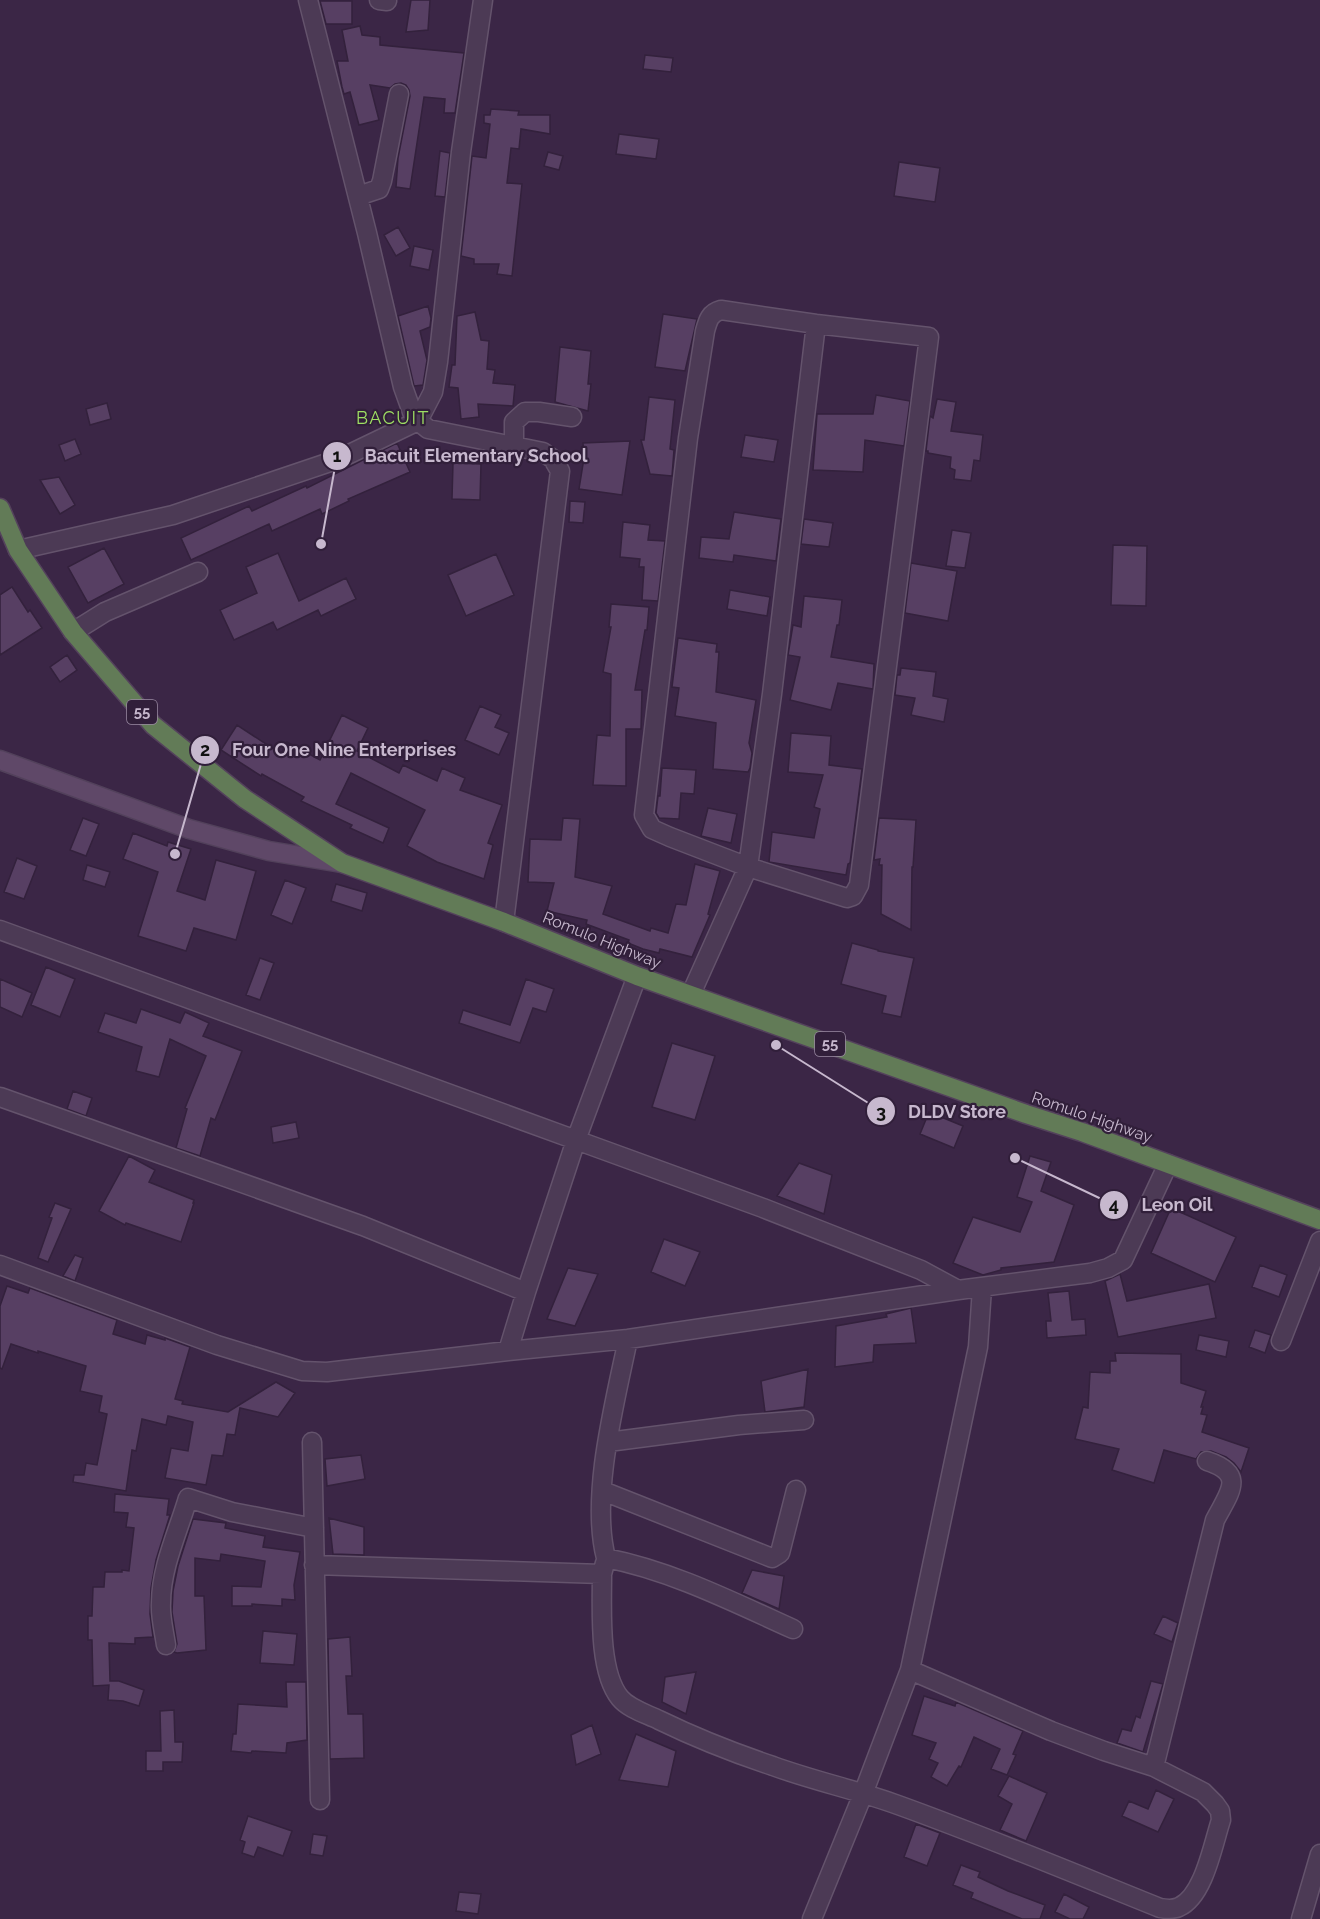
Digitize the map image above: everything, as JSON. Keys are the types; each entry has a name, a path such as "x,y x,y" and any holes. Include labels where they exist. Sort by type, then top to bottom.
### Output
{"highway":[{"name":"Romulo Highway","path":"0,508 18,550 73,632 153,725 245,800 342,863 504,922 637,976 1082,1132 1320,1221"}],"main road":[{"path":"0,760 189,829 269,851 342,863"}],"street":[{"path":"308,0 358,196 403,387 412,412 428,429 543,452 554,459 560,471 504,922"},
{"path":"18,550 173,515 339,459 418,421 433,392 438,362 461,152 483,0"},
{"path":"358,196 379,189 399,94"},
{"path":"721,310 929,337 859,885 853,896 847,898 748,867 652,829 644,815 687,449 705,331 710,317 714,312 721,310"},
{"path":"691,994 748,867 772,694 816,324"},
{"path":"514,446 514,422 525,412 572,417"},
{"path":"73,632 105,612 198,572"},
{"path":"0,930 763,1208 921,1270 958,1290"},
{"path":"508,1352 576,1140 637,976"},
{"path":"0,1096 363,1226 526,1292"},
{"path":"0,1265 217,1345 302,1371 327,1372 628,1339 958,1290 1090,1274 1123,1260 1168,1164"},
{"path":"1281,1341 1320,1241"},
{"path":"812,1919 910,1670 978,1347 982,1288"},
{"path":"628,1339 608,1442 601,1533 604,1566 602,1610 606,1662 610,1681 626,1705 695,1737 773,1766 895,1803 999,1842 1160,1908 1172,1909 1181,1906 1192,1896 1199,1885 1221,1820 1220,1811 1203,1792 1154,1767 1051,1731 910,1670"},
{"path":"608,1442 738,1425 804,1420"},
{"path":"312,1442 320,1800"},
{"path":"1154,1767 1215,1520 1232,1485 1230,1474 1221,1466 1207,1461"},
{"path":"603,1491 772,1558 780,1553 796,1490"},
{"path":"166,1645 160,1605 162,1588 188,1498 232,1512 314,1528"},
{"path":"315,1565 604,1566 632,1563 705,1590 793,1629"},
{"path":"1301,1919 1320,1854"}],"building":[{"path":"411,0 430,0 428,30 406,32"},
{"path":"320,1 352,1 352,24 326,24"},
{"path":"360,26 362,35 380,37 380,45 464,53 455,113 444,113 445,99 424,97 410,189 396,187 398,158 410,96 406,85 395,84 390,88 370,85 379,120 359,125 350,92 344,94 337,61 348,61 342,30"},
{"path":"645,55 673,58 671,72 643,69"},
{"path":"491,109 519,111 518,115 550,115 550,134 521,129 519,149 511,148 507,183 522,184 512,276 497,274 499,264 474,264 474,259 461,256 472,156 486,158 490,124 484,123 484,115 490,115"},
{"path":"619,134 659,139 656,159 616,154"},
{"path":"440,151 450,153 445,197 435,196"},
{"path":"548,152 563,156 559,170 544,166"},
{"path":"899,162 940,168 935,202 894,196"},
{"path":"398,227 410,248 396,256 384,235"},
{"path":"414,246 433,250 429,270 410,266"},
{"path":"428,306 431,318 430,327 420,331 427,360 423,385 414,386 398,316"},
{"path":"475,312 481,340 489,341 487,369 495,370 493,383 515,385 513,406 478,404 479,417 461,419 458,388 449,387 452,365 455,365 457,316"},
{"path":"663,314 697,319 685,371 655,367"},
{"path":"560,347 591,351 588,411 555,402"},
{"path":"876,395 910,401 904,446 865,440 863,472 813,470 817,414 873,414"},
{"path":"649,397 675,400 670,449 674,450 672,476 650,474 641,440 644,440"},
{"path":"937,399 956,402 951,431 983,435 980,461 974,460 971,481 954,479 955,470 950,468 951,457 926,451 930,416 933,418"},
{"path":"107,403 111,419 90,425 86,409"},
{"path":"745,435 778,440 774,462 741,457"},
{"path":"75,439 81,454 65,461 59,445"},
{"path":"630,441 622,495 579,489 584,458 583,443"},
{"path":"397,443 410,472 348,499 349,501 322,514 320,509 272,531 269,524 191,560 181,538 249,506 252,511 306,486 307,488"},
{"path":"453,463 481,464 480,500 452,499"},
{"path":"59,477 75,505 60,514 40,480"},
{"path":"570,501 585,502 583,523 569,522"},
{"path":"734,512 781,519 776,561 734,555 733,562 699,558 701,537 729,539"},
{"path":"804,519 833,523 829,547 801,544"},
{"path":"623,522 650,525 648,540 665,541 658,601 642,600 644,567 639,567 640,559 620,557"},
{"path":"952,530 971,533 965,568 946,566"},
{"path":"1113,545 1147,546 1146,606 1111,605"},
{"path":"104,548 124,584 88,603 68,567"},
{"path":"278,553 299,601 346,578 356,599 321,616 318,610 277,630 273,622 234,640 220,610 257,593 246,567"},
{"path":"496,554 514,595 466,616 448,575"},
{"path":"911,563 957,571 948,621 905,613"},
{"path":"12,587 28,612 30,610 42,628 0,655 0,595"},
{"path":"730,590 770,597 767,616 727,609"},
{"path":"804,596 842,600 831,657 874,664 873,689 838,683 831,710 790,700 800,657 788,655 793,625 801,627"},
{"path":"611,604 649,607 647,630 645,630 635,690 642,690 641,729 626,729 626,786 593,785 597,735 610,736 611,674 603,672 611,627 609,627"},
{"path":"678,638 717,644 716,652 719,652 716,692 756,700 749,743 752,753 748,772 713,769 716,723 675,716 679,688 672,687"},
{"path":"67,655 77,670 60,682 50,667"},
{"path":"901,668 936,672 933,696 948,699 944,722 911,715 915,698 895,695 897,675 900,675"},
{"path":"480,706 501,715 495,727 509,733 499,755 465,740"},
{"path":"342,715 368,728 357,751 399,773 403,765 437,781 442,768 465,778 460,790 502,805 488,843 493,845 484,879 437,862 407,846 425,810 351,773 336,804 389,828 383,843 350,828 352,825 301,801 304,797 262,774 261,776 221,750 237,725 281,754 287,742 320,760"},
{"path":"791,733 831,736 829,765 862,769 850,863 846,875 769,862 772,832 814,838 820,809 814,807 823,775 788,772"},
{"path":"662,768 696,770 694,794 681,793 679,819 659,818 656,813"},
{"path":"708,808 737,814 731,843 701,836"},
{"path":"83,818 99,824 86,856 70,850"},
{"path":"563,818 580,819 575,877 612,886 603,914 650,931 651,928 668,933 676,904 686,905 695,864 720,871 708,914 710,915 692,957 660,949 659,953 643,949 628,943 629,940 586,924 587,920 547,911 554,883 528,882 530,839 561,840"},
{"path":"879,818 916,820 912,867 911,930 881,914 882,865 879,865 880,859 874,860"},
{"path":"133,833 167,846 168,842 191,849 177,891 205,900 216,860 256,871 236,940 194,928 186,951 138,936 158,872 123,859"},
{"path":"17,858 37,866 24,899 4,892"},
{"path":"87,865 110,872 105,887 83,880"},
{"path":"285,880 306,888 292,924 271,915"},
{"path":"336,884 367,893 362,911 331,901"},
{"path":"852,943 914,958 901,1017 882,1013 886,996 841,984"},
{"path":"260,958 274,963 260,1000 246,995"},
{"path":"46,967 75,979 60,1017 31,1005"},
{"path":"0,979 32,993 22,1017 0,1007"},
{"path":"526,979 554,989 546,1012 533,1008 520,1043 459,1023 463,1010 510,1025"},
{"path":"141,1009 180,1023 185,1012 209,1023 203,1036 242,1051 215,1120 211,1118 200,1156 176,1148 187,1109 185,1108 206,1056 170,1039 159,1077 136,1071 142,1047 98,1032 105,1013 136,1023"},
{"path":"672,1043 715,1056 695,1120 652,1107"},
{"path":"73,1091 92,1098 86,1116 67,1109"},
{"path":"929,1112 963,1126 954,1148 920,1134"},
{"path":"296,1122 299,1138 273,1143 271,1127"},
{"path":"129,1156 155,1170 149,1182 194,1200 181,1242 126,1223 125,1225 99,1211"},
{"path":"1030,1156 1051,1162 1041,1191 1074,1205 1054,1262 1001,1268 1001,1270 983,1275 953,1263 973,1217 1020,1232 1032,1202 1017,1197"},
{"path":"799,1163 832,1175 824,1214 777,1196"},
{"path":"55,1203 71,1209 48,1262 38,1258"},
{"path":"1171,1208 1236,1237 1215,1282 1151,1253"},
{"path":"664,1239 700,1252 685,1286 651,1272"},
{"path":"75,1255 83,1258 75,1281 63,1276"},
{"path":"1260,1265 1287,1275 1279,1297 1252,1287"},
{"path":"568,1268 598,1274 575,1326 547,1319"},
{"path":"1120,1274 1127,1301 1209,1284 1216,1318 1118,1337 1105,1281"},
{"path":"7,1286 28,1293 30,1288 117,1320 113,1334 145,1344 147,1335 165,1340 165,1338 190,1347 175,1399 183,1401 182,1404 228,1412 276,1382 295,1393 278,1417 240,1408 235,1435 227,1434 223,1456 212,1455 206,1485 165,1478 171,1448 188,1451 193,1422 168,1416 166,1425 142,1419 136,1451 132,1450 126,1491 73,1482 74,1475 84,1475 86,1463 97,1465 107,1414 99,1412 102,1396 80,1391 86,1366 38,1351 38,1353 11,1344 2,1369 0,1368 0,1306"},
{"path":"1069,1291 1072,1320 1085,1319 1086,1335 1047,1338 1046,1321 1051,1321 1048,1293"},
{"path":"911,1308 916,1343 874,1345 873,1362 835,1367 836,1326 887,1317 886,1314"},
{"path":"1255,1330 1271,1335 1265,1353 1249,1347"},
{"path":"1199,1335 1229,1341 1226,1357 1196,1350"},
{"path":"1115,1353 1181,1354 1181,1383 1206,1391 1201,1407 1203,1407 1201,1414 1207,1415 1202,1432 1249,1448 1241,1472 1226,1457 1211,1451 1201,1452 1196,1459 1164,1450 1154,1483 1112,1470 1119,1449 1075,1439 1083,1407 1088,1408 1090,1372 1110,1373 1110,1361 1116,1361"},
{"path":"808,1369 804,1407 765,1412 761,1381"},
{"path":"361,1455 365,1479 327,1486 325,1459"},
{"path":"115,1494 169,1499 167,1515 170,1515 156,1560 151,1588 150,1614 153,1637 135,1638 135,1644 109,1643 110,1681 119,1681 144,1690 139,1706 123,1701 108,1700 109,1685 93,1686 92,1640 88,1640 88,1616 92,1616 93,1587 104,1587 105,1572 129,1571 134,1528 126,1527 128,1513 114,1512"},
{"path":"329,1518 364,1527 364,1555 333,1554"},
{"path":"193,1519 226,1523 225,1528 265,1536 263,1547 300,1552 294,1585 295,1600 282,1599 282,1606 252,1604 252,1606 232,1606 232,1586 261,1587 265,1561 221,1554 220,1561 195,1558 195,1596 204,1596 206,1650 177,1653 174,1652 177,1644 172,1612 173,1591 178,1566"},
{"path":"752,1570 784,1576 779,1609 742,1593"},
{"path":"1163,1616 1178,1623 1172,1642 1154,1634"},
{"path":"263,1631 297,1634 294,1665 260,1663"},
{"path":"350,1637 352,1676 346,1676 348,1714 363,1714 364,1758 330,1759 328,1639"},
{"path":"696,1672 686,1714 662,1702 665,1677"},
{"path":"1151,1681 1163,1684 1143,1752 1117,1743 1122,1729 1131,1731 1136,1716 1140,1718"},
{"path":"286,1682 306,1682 307,1740 287,1743 286,1753 231,1751 233,1734 236,1734 238,1704 287,1707"},
{"path":"924,1696 955,1706 956,1702 1023,1731 1007,1775 991,1769 1000,1749 974,1737 961,1767 959,1766 947,1786 931,1777 938,1763 929,1759 936,1743 912,1735"},
{"path":"174,1710 175,1742 183,1742 182,1762 163,1762 163,1771 146,1771 146,1751 161,1751 160,1711"},
{"path":"592,1725 601,1754 576,1765 571,1735"},
{"path":"636,1734 676,1751 668,1787 619,1780"},
{"path":"1009,1776 1047,1793 1026,1841 1000,1830 1012,1804 998,1796"},
{"path":"1156,1790 1174,1799 1158,1832 1122,1816 1129,1801 1148,1809"},
{"path":"248,1816 292,1831 283,1856 258,1847 254,1857 242,1853 245,1842 240,1840"},
{"path":"916,1824 940,1833 927,1866 904,1857"},
{"path":"313,1834 327,1836 323,1856 310,1854"},
{"path":"961,1865 980,1872 978,1877 1045,1905 1040,1919 1022,1919 971,1898 973,1893 953,1885"},
{"path":"459,1892 481,1894 478,1914 456,1911"},
{"path":"1064,1894 1089,1907 1083,1919 1070,1919 1055,1912"}],"place":[{"name":"Bacuit Elementary School","path":"321,544"},
{"name":"Four One Nine Enterprises","path":"175,854"},
{"name":"DLDV Store","path":"776,1045"},
{"name":"Leon Oil","path":"1015,1158"}],"district":[{"name":"BACUIT","path":"393,417"}]}
